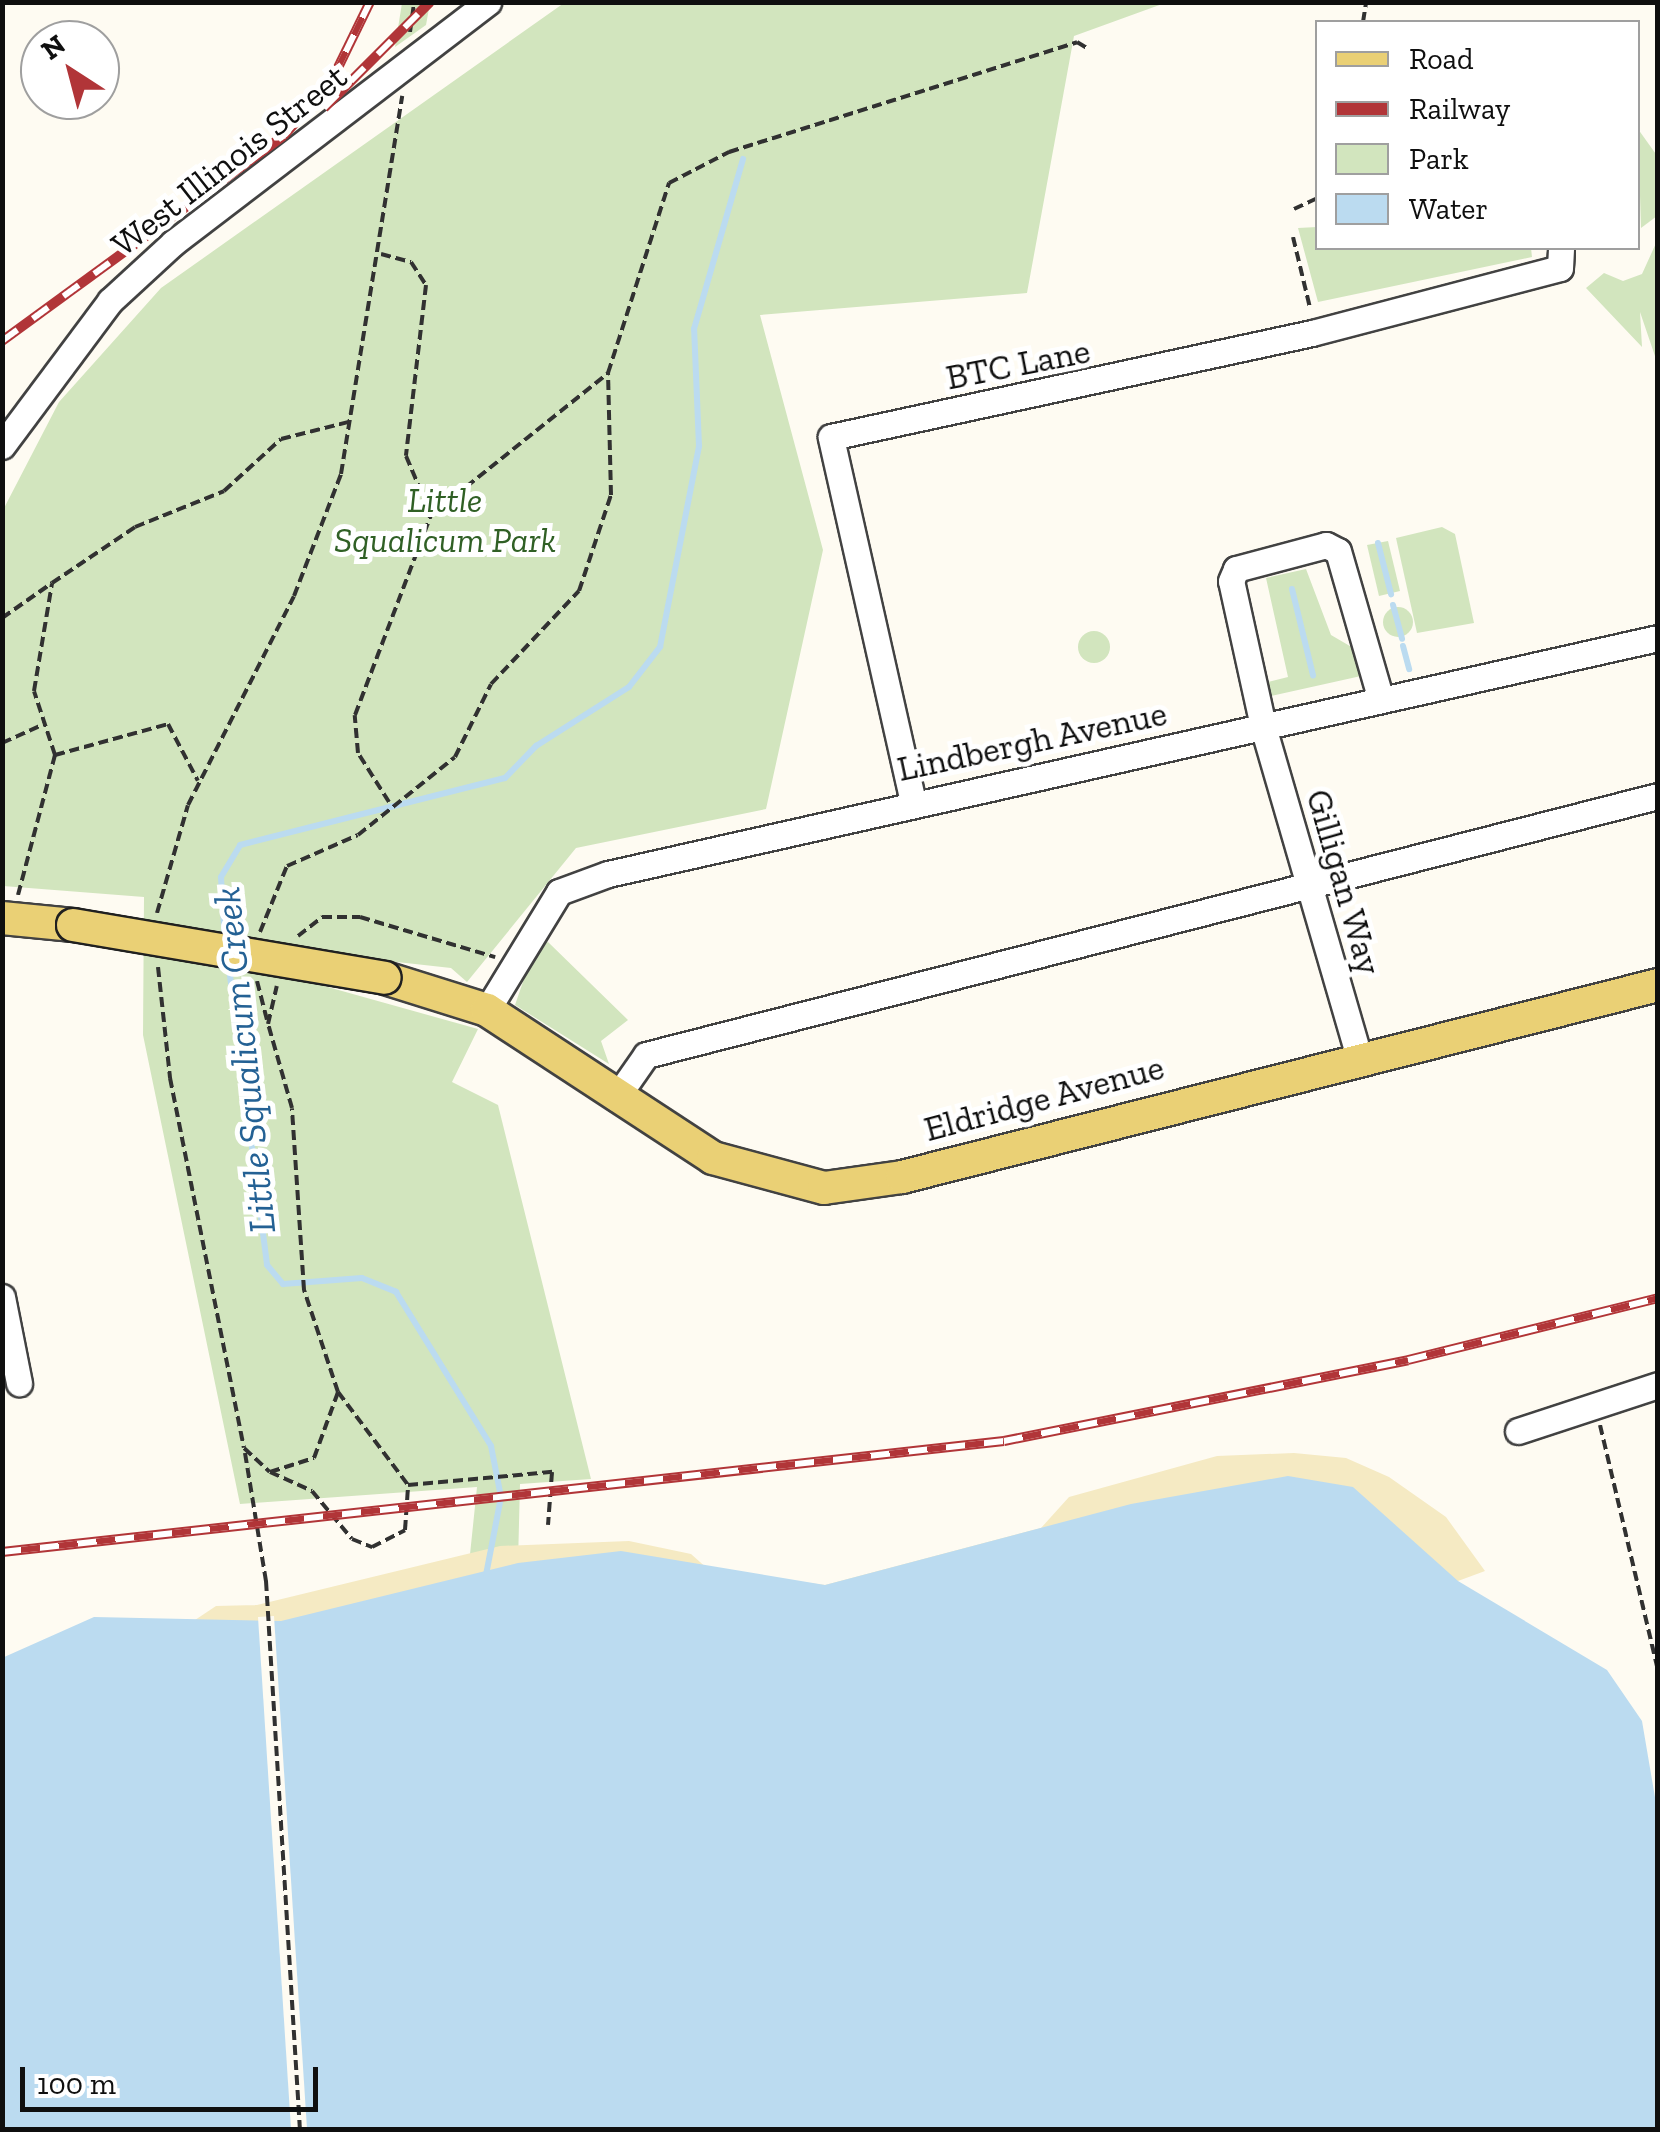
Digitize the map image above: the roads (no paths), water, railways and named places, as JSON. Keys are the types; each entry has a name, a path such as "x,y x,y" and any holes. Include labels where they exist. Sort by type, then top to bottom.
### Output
{"main road":[{"name":"Eldridge Avenue","path":"9,919 73,925 385,978 487,1010 616,1098 714,1158 824,1188 902,1177 1359,1057 1658,985"}],"street":[{"name":"West Illinois Street","path":"2,446 110,301 407,62 488,2"},
{"name":"BTC Lane","path":"913,802 831,437 1312,333 1560,268 1561,250"},
{"name":"Gilligan Way","path":"1359,1057 1263,726 1230,581 1236,569 1326,545 1348,565 1380,700"},
{"name":"Lindbergh Avenue","path":"487,1010 559,892 913,802 1658,638"},
{"path":"616,1098 646,1054 1658,796"},
{"path":"2,1296 19,1383"},
{"path":"1518,1431 1658,1386"}],"water":[{"path":"1288,1476 1353,1487 1458,1581 1607,1670 1642,1721 1658,1815 1657,2129 3,2129 2,1658 94,1617 281,1621 518,1563 621,1551 825,1585 1131,1504"}],"waterway":[{"name":"Little Squalicum Creek","path":"225,943 221,877 240,845 505,778 536,746 629,687 660,647 699,446 694,329 743,159"},
{"path":"1378,543 1391,594"},
{"path":"1292,589 1313,675"},
{"path":"1393,605 1402,639"},
{"path":"1403,646 1409,669"},
{"name":"Little Squalicum Creek","path":"228,960 267,1265 283,1284 362,1278 396,1292 491,1446 501,1497 486,1575"}],"railway":[{"path":"2,341 283,136 329,86 370,2"},
{"path":"324,108 430,2"},
{"path":"2,1552 1004,1441 1408,1360 1658,1298"}],"park label":[{"name":"Little Squalicum Park","path":"445,520"}]}
